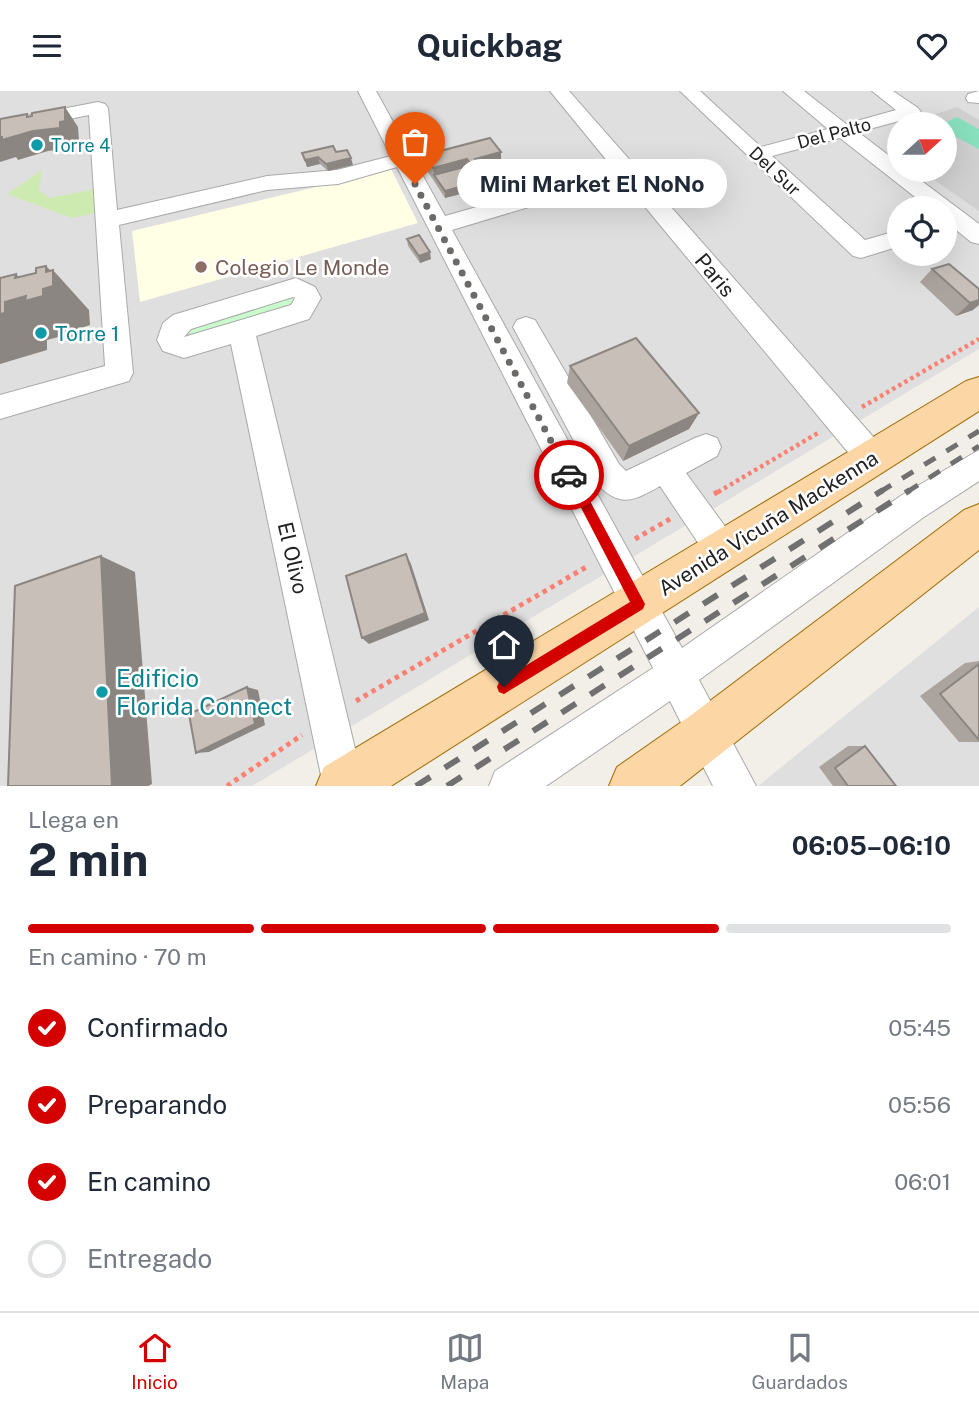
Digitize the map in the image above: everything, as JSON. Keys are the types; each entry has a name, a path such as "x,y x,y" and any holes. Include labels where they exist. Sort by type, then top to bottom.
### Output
{"main road":[{"name":"Avenida Vicuña Mackenna","path":"344,786 979,392"},
{"path":"636,786 708,734 979,524"}],"street":[{"path":"367,91 735,786"},
{"name":"Paris","path":"559,91 872,458"},
{"name":"Del Sur","path":"689,91 861,250 887,242"},
{"path":"792,91 924,196"},
{"name":"Del Palto","path":"757,154 911,112 881,91"},
{"path":"0,127 97,108 118,373 0,407"},
{"path":"106,220 267,183 338,177 403,159"},
{"path":"438,226 627,171"},
{"path":"957,221 979,236"},
{"path":"526,327 608,474 619,485 631,486 706,447"},
{"name":"El Olivo","path":"241,330 344,786"},
{"path":"510,786 675,675 856,545 979,464"},
{"path":"665,468 723,551"}],"shaded area":[{"path":"0,91 979,91 979,349 252,786 0,786"},
{"path":"957,107 979,120 979,211 937,182 957,182 957,112 942,112"},
{"name":"Colegio Le Monde","path":"391,169 418,223 140,302 132,231"},
{"path":"979,607 979,786 758,786"}],"green space":[{"path":"957,117 979,129 979,149 957,137"},
{"path":"42,170 39,190 49,198 95,189 95,213 72,218 7,194"},
{"path":"293,292 300,307 190,341 189,325"}],"building":[{"path":"65,107 65,121 60,122 60,128 33,131 2,140 0,137 0,119 27,114 27,117 32,116 32,113"},
{"path":"490,138 501,152 475,159 485,174 478,175 467,159 433,168 425,155"},
{"path":"333,146 336,152 347,150 351,158 326,164 318,157 305,160 302,153"},
{"path":"468,166 478,182 445,191 434,175"},
{"path":"419,235 430,252 419,256 407,239"},
{"path":"46,266 46,272 53,270 53,286 43,289 43,296 25,301 26,296 5,302 5,313 0,314 0,278 36,273 36,268"},
{"path":"951,266 979,289 979,300 970,303 932,269"},
{"path":"636,338 699,413 629,446 570,366"},
{"path":"406,554 425,613 362,638 346,576"},
{"path":"101,556 112,786 8,786 15,586"},
{"path":"979,664 979,740 940,694"},
{"path":"247,687 255,724 196,753 189,714"},
{"path":"865,746 896,786 848,786 835,768"}],"railway":[{"path":"880,492 979,431"},
{"path":"907,492 979,446"},
{"path":"416,786 883,490"},
{"path":"447,786 910,490"}],"way so far":[{"path":"415,184 569,475"}],"place":[{"name":"Torre 4","path":"37,145"},
{"name":"Mini Market El NoNo","path":"415,184"},
{"name":"Colegio Le Monde","path":"201,267"},
{"name":"Torre 1","path":"41,333"},
{"name":"Edificio Florida Connect","path":"102,692"}],"route":[{"path":"504,687 638,604 569,475"}]}
